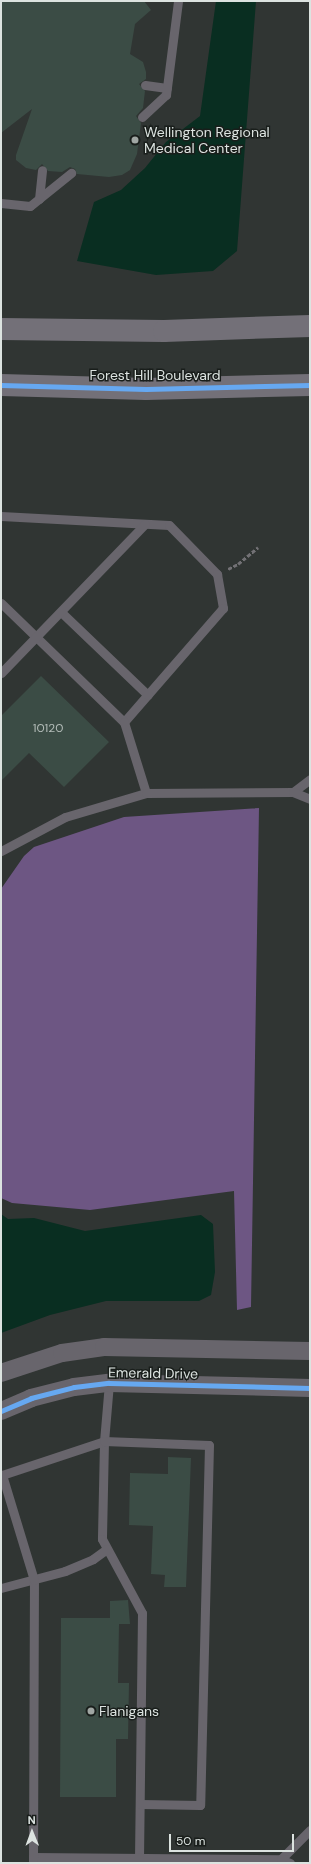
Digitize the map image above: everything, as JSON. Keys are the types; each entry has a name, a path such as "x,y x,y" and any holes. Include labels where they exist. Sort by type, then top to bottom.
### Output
{"main road":[{"path":"1,329 164,331 310,326"},
{"name":"Forest Hill Boulevard","path":"1,385 146,389 310,385"}],"street":[{"name":"Emerald Drive","path":"1,1372 62,1353 104,1347 310,1351"},
{"name":"Emerald Drive","path":"1,1411 31,1398 74,1386 109,1383 310,1388"}],"lane":[{"path":"142,117 166,95 178,1"},
{"path":"145,86 167,88"},
{"path":"39,199 42,170"},
{"path":"1,203 30,206 71,173"},
{"path":"2,518 169,525 217,574 223,608 124,722"},
{"path":"1,673 145,524"},
{"path":"1,602 124,722 146,793"},
{"path":"61,612 148,695"},
{"path":"293,792 310,779"},
{"path":"1,851 65,817 146,793 293,792 310,799"},
{"path":"109,1383 104,1441 102,1539 142,1613 140,1860"},
{"path":"140,1804 200,1805 209,1445 104,1441 2,1475 34,1580 33,1860 281,1859 290,1863"},
{"path":"1,1588 65,1571 107,1550"},
{"path":"281,1859 310,1830"}],"path":[{"path":"222,571 238,564 258,547"}],"shaded area":[{"path":"216,1 256,1 237,251 213,271 156,275 77,261 94,202 121,190 145,168 166,142 200,116"},
{"path":"259,808 251,1307 237,1310 234,1191 90,1210 12,1203 1,1198 1,889 24,856 34,847 124,817"},
{"path":"1,1214 8,1219 34,1218 85,1231 201,1215 213,1224 215,1272 211,1295 199,1301 106,1301 50,1315 1,1333"}],"building":[{"path":"1,1 144,1 151,10 135,24 130,54 143,62 146,72 146,79 139,84 145,91 143,108 136,116 141,123 137,154 130,170 122,175 109,177 77,174 75,169 70,167 62,172 48,171 42,164 36,170 26,168 16,160 16,155 32,109 1,133"},
{"path":"41,676 109,742 64,787 29,753 1,781 1,716"},
{"path":"168,1457 191,1458 186,1587 164,1587 165,1575 151,1574 153,1526 129,1525 130,1473 168,1474"},
{"path":"128,1600 130,1624 119,1624 118,1683 129,1683 128,1739 116,1739 116,1797 60,1797 61,1618 110,1618 110,1601"}],"cycle path":[{"path":"1,385 146,389 310,385"},
{"path":"1,1411 31,1398 74,1387 109,1383 310,1388"}],"place":[{"name":"Wellington Regional Medical Center","path":"135,140"},
{"name":"Flanigans","path":"91,1711"}]}
